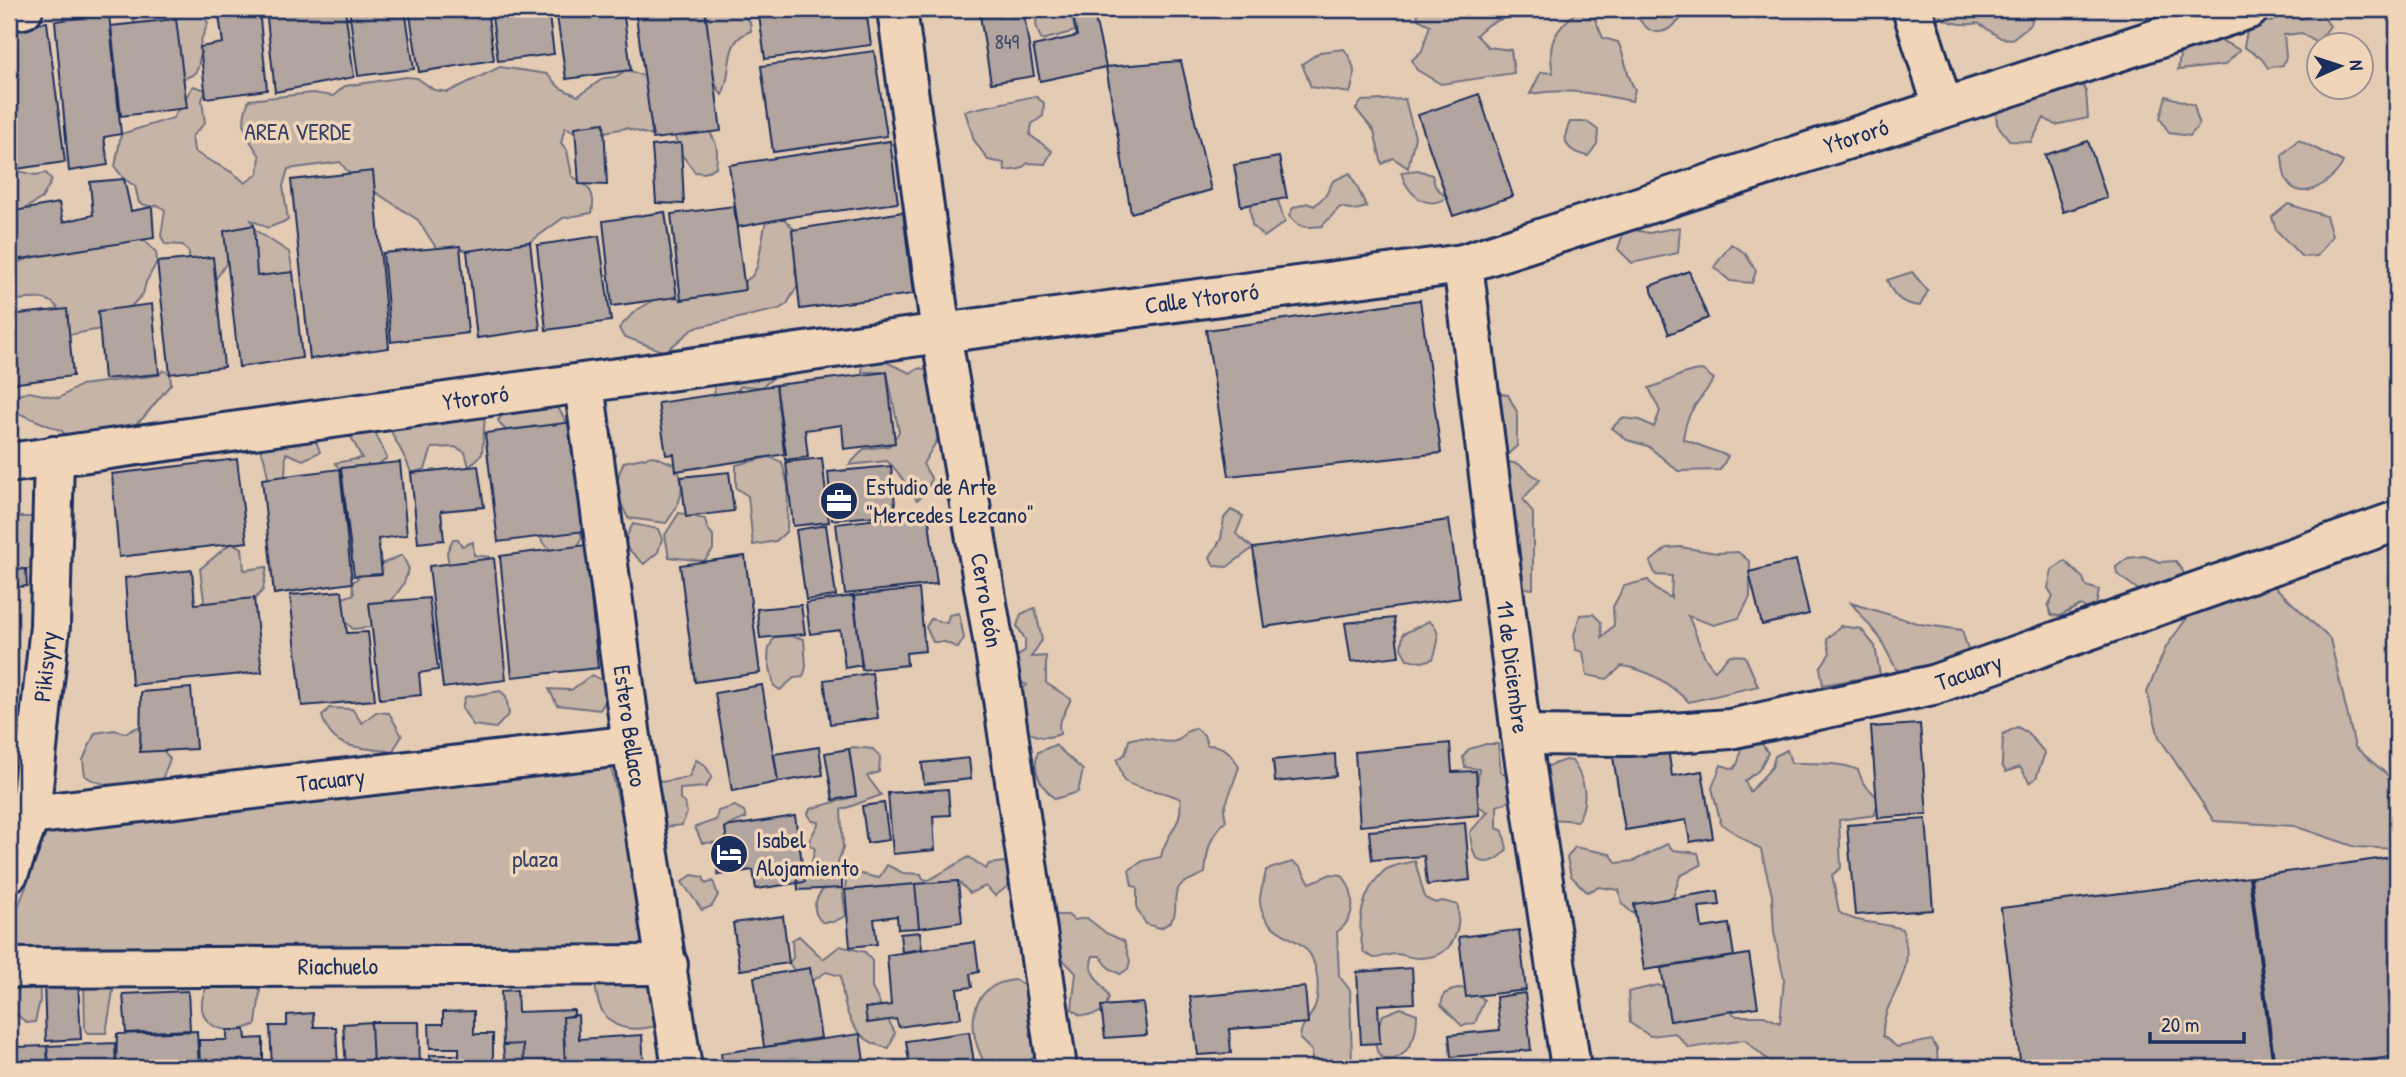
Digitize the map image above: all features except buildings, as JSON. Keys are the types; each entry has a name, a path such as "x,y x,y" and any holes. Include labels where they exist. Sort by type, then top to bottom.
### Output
{"street":[{"path":"9,11 23,9"},
{"name":"Cerro León","path":"897,9 941,332 1002,692 1057,1068"},
{"path":"1912,9 1943,107"},
{"name":"Ytororó","path":"1462,264 2249,9"},
{"name":"Calle Ytororó","path":"941,332 1462,264"},
{"name":"11 de Diciembre","path":"1462,264 1521,736 1571,1068"},
{"name":"Ytororó","path":"9,463 941,332"},
{"name":"Estero Bellaco","path":"584,384 632,745 682,1068"},
{"name":"Pikisyry","path":"9,872 30,816 50,626 54,456"},
{"name":"Tacuary","path":"1521,736 1629,736 1730,729 1933,685 2397,521"},
{"name":"Tacuary","path":"30,816 632,745"},
{"name":"Riachuelo","path":"9,968 668,965"}],"green space":[{"path":"133,9 201,9 208,23 200,43 199,62 194,74 183,78 149,26 134,23"},
{"path":"700,9 736,9 750,22 751,31 742,35 732,49 722,95 711,68"},
{"path":"1041,9 1058,9 1072,18 1075,31 1042,40 1036,24"},
{"path":"1417,9 1507,9 1504,18 1487,25 1476,35 1488,47 1511,50 1514,73 1441,84 1417,70 1412,60 1422,51 1430,25 1418,19"},
{"path":"1579,9 1592,12 1603,38 1618,42 1635,89 1632,101 1569,91 1530,94 1541,72 1553,73 1552,44 1559,30"},
{"path":"1641,9 1682,9 1685,14 1667,30 1655,32 1637,16"},
{"path":"1929,9 2035,9 2031,24 2012,39 2001,38 1978,23 1952,22"},
{"path":"2288,11 2301,19 2320,12 2330,26 2325,32 2284,35 2286,57 2283,65 2268,68 2261,58 2244,47 2249,20 2271,22"},
{"path":"2204,32 2240,50 2225,65 2178,70 2181,48"},
{"path":"1344,49 1354,70 1350,93 1311,87 1302,64 1320,52"},
{"name":"AREA VERDE","path":"500,67 547,74 560,88 578,96 604,78 615,77 626,70 637,73 663,88 702,122 716,145 716,167 705,173 695,172 682,155 672,130 656,137 626,128 582,136 565,127 561,143 567,150 572,176 590,190 593,200 592,213 563,218 530,242 467,251 455,247 437,249 418,220 375,192 363,191 340,162 288,169 283,186 288,220 268,228 251,220 255,230 289,252 293,272 288,282 272,287 228,261 215,280 206,283 190,272 189,253 183,245 165,244 161,236 165,210 158,205 152,207 139,203 135,186 124,179 115,167 121,134 173,118 193,86 206,90 202,100 205,123 192,136 194,151 245,183 258,174 260,156 245,130 244,116 249,100 312,93 333,96 345,86 406,77 417,78 434,90 448,92"},
{"path":"2078,76 2086,91 2088,118 2055,125 2044,118 2031,142 2010,141 1997,124 1996,113 2013,103"},
{"path":"1035,96 1044,103 1043,116 1032,124 1030,135 1052,151 1045,164 1028,163 1020,169 1005,171 1004,163 988,160 974,140 965,111"},
{"path":"2166,96 2194,105 2199,124 2190,136 2169,133 2160,118"},
{"path":"1405,99 1415,137 1408,168 1393,158 1382,164 1374,131 1356,109 1362,101"},
{"path":"1570,122 1587,122 1598,130 1597,144 1588,156 1575,152 1567,145 1566,135"},
{"path":"2298,140 2343,162 2328,180 2306,191 2292,187 2283,168 2282,155"},
{"path":"9,169 36,175 46,173 52,180 42,198 23,210 9,237"},
{"path":"1418,170 1432,175 1435,186 1447,198 1424,201 1412,193 1401,172"},
{"path":"1350,173 1367,207 1355,210 1340,207 1322,226 1317,227 1300,225 1289,216 1293,208 1307,203 1314,206 1326,195 1333,181"},
{"path":"1275,192 1285,222 1264,237 1252,225 1250,208 1254,200"},
{"path":"2288,204 2326,216 2332,236 2317,256 2302,257 2276,230 2272,217"},
{"path":"783,218 799,234 795,272 798,285 787,304 779,309 694,328 665,352 623,336 619,328 635,311 669,292 681,300 744,282 752,276 757,267 766,220"},
{"path":"1680,227 1678,253 1632,263 1618,249 1625,228 1649,233"},
{"path":"143,239 156,252 157,262 143,294 111,327 69,335 62,324 58,309 49,301 9,301 9,265 72,245"},
{"path":"1731,244 1745,253 1756,271 1752,283 1730,281 1714,267"},
{"path":"1912,272 1928,291 1920,306 1899,299 1887,280"},
{"path":"864,352 910,373 920,368 932,371 940,435 923,464 931,478 928,492 917,500 887,461 849,465 864,449 889,446 899,432 887,372 862,372"},
{"path":"751,364 774,377 762,387 741,386 733,397 716,403 714,387 723,369"},
{"path":"163,370 170,374 171,384 144,417 130,429 68,438 62,431 18,413 14,396 29,392 59,398 81,385 159,375"},
{"path":"1702,370 1714,379 1687,420 1683,439 1728,456 1720,470 1678,471 1648,446 1627,440 1612,428 1622,418 1640,420 1654,427 1660,411 1649,388 1688,372"},
{"path":"1491,392 1508,395 1517,412 1517,446 1508,454 1497,455"},
{"path":"555,403 566,421 565,439 540,432 533,426 523,431 509,431 498,420 508,409"},
{"path":"386,416 485,416 482,454 469,467 465,452 455,447 432,448 425,469 411,473"},
{"path":"374,430 387,458 376,466 343,473 335,463 362,458 350,435"},
{"path":"307,436 316,441 320,452 303,460 286,453 285,478 270,487 264,457 257,443"},
{"path":"653,456 676,465 681,481 679,502 666,523 628,518 617,490 624,462"},
{"path":"769,457 782,462 788,486 787,531 776,541 753,545 748,496 736,488 736,465"},
{"path":"1504,461 1518,464 1540,480 1523,499 1533,513 1533,589 1516,587"},
{"path":"1231,510 1243,516 1236,534 1253,548 1227,567 1214,566 1210,557 1221,539 1224,518"},
{"path":"679,513 705,519 707,528 713,535 713,550 704,561 669,557 665,535"},
{"path":"12,517 37,517 36,564 26,570 9,566 9,528"},
{"path":"633,524 658,529 662,539 658,552 644,564 626,547 627,535"},
{"path":"578,529 582,536 577,549 555,554 542,542 540,532"},
{"path":"453,539 458,539 462,546 473,542 474,555 489,557 491,564 450,575 447,552"},
{"path":"231,543 242,548 244,570 267,567 263,590 251,603 201,608 204,600 200,569"},
{"path":"1680,547 1717,553 1738,552 1750,562 1750,597 1739,618 1714,625 1688,616 1703,652 1715,670 1730,655 1745,656 1758,686 1689,702 1658,678 1632,668 1622,666 1607,679 1587,675 1583,652 1576,650 1574,635 1580,615 1593,614 1601,622 1602,637 1614,625 1613,607 1624,586 1648,580 1656,590 1671,598 1672,576 1656,575 1650,562 1667,548"},
{"path":"402,555 409,569 403,585 372,627 353,629 337,614 338,600 354,594 352,583 367,570"},
{"path":"2144,556 2160,562 2176,561 2184,573 2168,588 2144,594 2117,574 2116,567 2128,558"},
{"path":"2065,561 2083,578 2086,586 2099,590 2096,606 2088,610 2081,605 2060,616 2051,615 2048,606 2053,596 2048,588 2052,570"},
{"path":"2272,584 2330,639 2355,747 2397,783 2397,849 2356,847 2294,826 2214,821 2159,737 2147,692 2166,647 2192,611"},
{"path":"1851,603 1920,624 1962,630 1968,650 1952,666 1918,678 1896,669 1880,638"},
{"path":"1035,608 1042,640 1031,657 1046,656 1046,683 1071,699 1059,724 1060,734 1049,737 1036,735 1022,728 1027,714 1022,709 1019,693 1027,685 1016,681 1016,658 1025,650 1025,639 1017,626 1021,614"},
{"path":"959,613 964,638 958,648 945,642 933,642 926,627 931,619 947,623 949,615"},
{"path":"1429,621 1438,634 1433,659 1422,662 1407,659 1401,648 1403,634"},
{"path":"1840,626 1861,629 1875,646 1880,675 1823,685 1820,668 1830,653 1827,639"},
{"path":"774,637 804,639 806,667 803,677 794,678 780,690 774,686 768,658 769,648"},
{"path":"592,675 606,682 606,700 600,710 557,705 549,689 571,690"},
{"path":"500,691 506,696 509,714 496,728 473,725 462,708 465,697"},
{"path":"329,708 352,709 362,723 376,712 389,713 402,736 392,752 349,746 333,736 327,728 322,716"},
{"path":"143,725 170,759 161,782 112,785 85,776 83,760 95,733 115,730 125,733"},
{"path":"2017,727 2027,732 2045,753 2036,778 2030,783 2020,767 2006,772 2002,765 2003,734"},
{"path":"1196,728 1204,735 1207,745 1226,750 1239,767 1224,810 1226,821 1210,844 1205,873 1180,886 1175,897 1175,914 1168,924 1160,928 1146,924 1137,909 1137,887 1132,886 1129,870 1143,861 1161,857 1177,823 1180,799 1124,781 1117,760 1125,754 1129,740 1145,738 1175,741"},
{"path":"1767,731 1762,744 1768,753 1759,770 1745,781 1750,792 1772,767 1775,756 1787,750 1791,763 1835,764 1858,770 1863,783 1878,798 1875,815 1839,820 1841,868 1832,875 1839,912 1853,919 1902,929 1906,961 1887,1010 1883,1036 1897,1047 1932,1040 1937,1049 1938,1068 1771,1068 1770,1062 1745,1040 1689,1048 1675,1033 1650,1036 1630,1023 1628,992 1658,985 1673,992 1714,1001 1737,1016 1764,1016 1780,1023 1784,979 1774,932 1772,895 1761,850 1721,824 1712,788 1721,765 1734,769 1737,765 1740,752 1739,734"},
{"path":"1498,744 1501,772 1509,778 1515,799 1497,806 1497,828 1503,831 1507,849 1501,856 1487,862 1475,855 1470,832 1488,812 1475,804 1479,769 1465,767 1463,757 1469,749"},
{"path":"1055,745 1083,770 1078,792 1055,799 1042,783 1037,772 1036,759 1038,752"},
{"path":"849,749 873,749 880,757 879,772 867,776 881,795 841,810 843,848 838,862 842,876 817,875 811,865 815,849 808,843 819,822 812,821 808,814 810,809 856,796"},
{"name":"plaza","path":"609,758 652,953 9,947 9,931 52,818"},
{"path":"696,760 704,764 712,776 706,787 680,789 680,800 685,803 687,813 682,825 665,827 656,777 662,782 689,777"},
{"path":"1565,760 1572,761 1583,783 1584,806 1577,821 1553,819 1543,768"},
{"path":"735,806 744,811 746,818 725,827 727,842 702,843 695,827 716,820 718,811"},
{"path":"1667,844 1673,850 1698,853 1701,865 1680,876 1670,906 1636,916 1622,904 1619,890 1599,887 1587,892 1571,876 1567,858 1575,847 1610,854 1617,863 1634,861"},
{"path":"969,857 986,869 989,864 1005,862 1010,869 1008,886 995,896 986,886 970,893 958,881 845,890 847,871 879,878 887,865 903,873 921,874 923,879 929,880"},
{"path":"1415,861 1425,898 1435,903 1443,901 1458,905 1456,935 1446,949 1430,957 1415,958 1396,954 1374,958 1364,953 1362,942 1361,920 1365,899 1376,879 1386,869"},
{"path":"1292,862 1300,867 1310,883 1331,874 1342,875 1350,890 1351,913 1337,932 1339,976 1350,990 1352,1062 1358,1068 1312,1068 1312,1051 1300,1039 1317,999 1318,985 1314,964 1307,950 1268,922 1260,902 1266,870"},
{"path":"692,875 703,877 706,884 713,881 718,895 712,906 702,910 682,882"},
{"path":"825,887 842,888 846,916 833,922 822,922 816,913 817,899"},
{"path":"1068,915 1074,920 1087,918 1106,933 1124,941 1130,961 1128,969 1120,974 1109,968 1100,956 1093,956 1091,968 1109,998 1105,1008 1099,1013 1080,1015 1072,1009 1076,973 1048,944 1049,917"},
{"path":"799,936 823,959 840,946 865,952 872,961 872,988 895,1033 889,1048 876,1045 858,1032 847,1012 841,976 826,972 812,981 798,976 789,963 793,958 792,940"},
{"path":"9,974 39,979 40,1000 35,1022 27,1023 9,1008"},
{"path":"257,974 260,992 256,1024 244,1029 222,1029 206,1019 202,1010 202,999 207,986"},
{"path":"595,980 652,983 664,1024 636,1029 615,1024 601,1008"},
{"path":"1016,980 1027,987 1046,1047 1029,1061 1022,1062 1022,1068 988,1068 976,1040 975,1012 979,1000 987,990 999,983"},
{"path":"84,982 114,985 106,1033 87,1033 85,1029"},
{"path":"1457,988 1472,989 1484,1000 1475,1023 1462,1026 1441,1005 1444,994"},
{"path":"1401,1008 1417,1014 1415,1034 1408,1048 1399,1057 1390,1060 1381,1057 1376,1049 1376,1035 1383,1015"}],"place":[{"name":"Estudio de Arte \"Mercedes Lezcano\"","path":"839,501"},
{"name":"Isabel Alojamiento","path":"729,854"}]}
